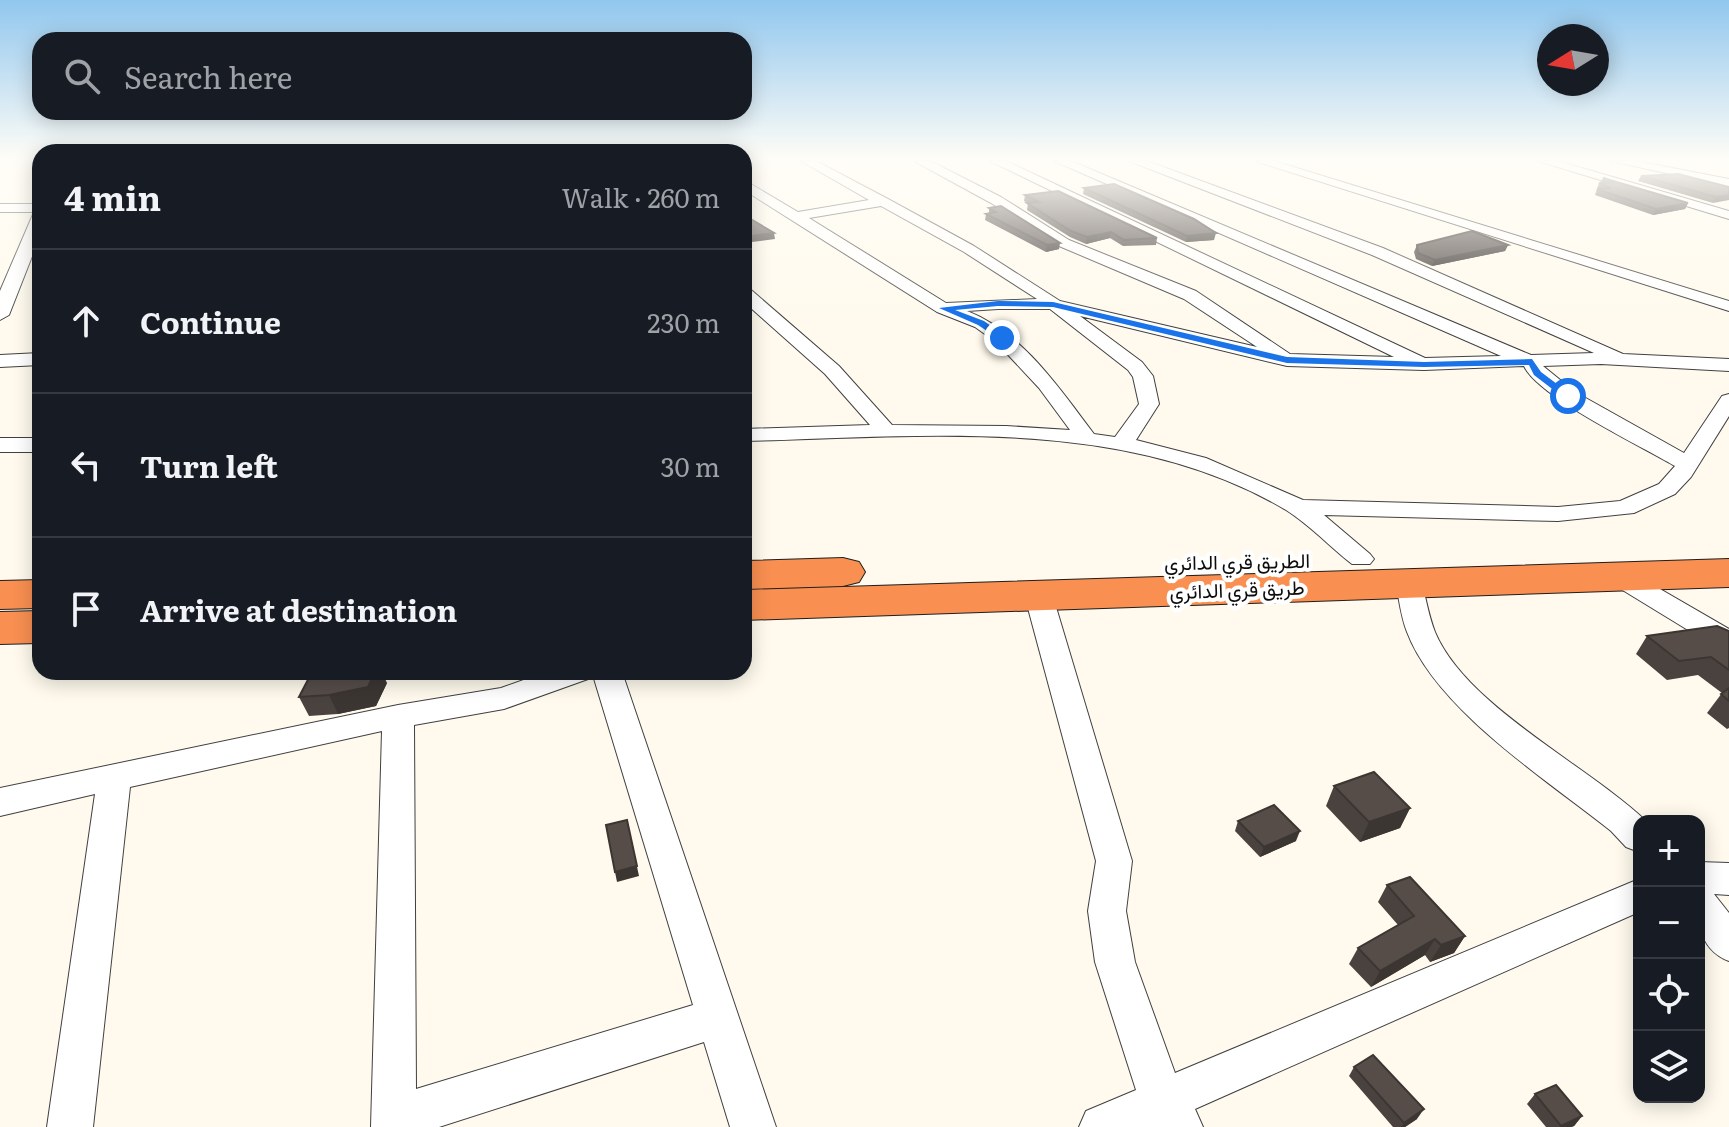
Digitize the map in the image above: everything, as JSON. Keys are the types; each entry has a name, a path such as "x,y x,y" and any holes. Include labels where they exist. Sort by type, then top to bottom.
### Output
{"highway":[{"name":"الطريق قري الدائري","path":"752,575 1729,550"},
{"name":"طريق قري الدائري","path":"752,605 1729,573"},
{"path":"0,595 32,594"},
{"path":"0,628 32,627"}],"street":[{"path":"792,214 943,308 981,323 1002,338 1046,384 1086,438"},
{"path":"796,216 811,214"},
{"path":"904,214 1003,269 1125,356 1143,376 1149,404 1146,413 1122,442"},
{"path":"1021,214 1064,243 1133,269 1207,305 1287,360"},
{"path":"1110,214 1424,364"},
{"path":"1183,214 1532,362 1537,373 1568,396 1688,464"},
{"path":"1282,214 1419,268 1625,360"},
{"path":"1431,214 1678,290 1728,314"},
{"path":"0,315 8,290 32,243"},
{"path":"752,300 832,370 888,433"},
{"path":"943,308 1053,304 1287,360 1424,364 1579,358 1729,365"},
{"path":"0,361 32,359"},
{"path":"1299,507 1542,514 1598,513 1625,508 1667,489 1688,464 1729,400"},
{"path":"752,435 1002,433 1122,442 1209,465 1299,507 1361,559"},
{"path":"0,445 32,445"},
{"path":"1620,577 1729,642"},
{"path":"1409,584 1421,632 1444,672 1487,715 1633,831"},
{"path":"1039,597 1114,861 1107,911 1115,962 1171,1114"},
{"path":"0,802 114,780 398,716 504,698 555,680"},
{"path":"610,680 753,1127"},
{"path":"398,716 394,1123 718,1017"},
{"path":"70,1127 114,780"},
{"path":"1705,878 1729,879"},
{"path":"1102,1127 1171,1114 1633,898"},
{"path":"1705,912 1729,943"}],"building":[{"path":"986,214 1013,214 1060,243 1047,245"},
{"path":"1044,214 1106,214 1157,238 1124,240 1111,232 1087,237"},
{"path":"1139,214 1182,214 1216,233 1187,236"},
{"path":"752,220 774,233 752,236"},
{"path":"1472,231 1508,245 1435,260 1418,253 1417,245"},
{"path":"1717,626 1729,631 1729,670 1711,657 1679,661 1647,636"},
{"path":"308,680 371,680 368,687 299,697"},
{"path":"1729,688 1729,701 1721,694"},
{"path":"1374,772 1410,808 1369,822 1334,786"},
{"path":"1274,805 1300,831 1264,847 1238,821"},
{"path":"627,820 637,866 615,872 606,825"},
{"path":"1410,877 1465,936 1441,945 1435,939 1380,971 1358,948 1414,916 1387,885"},
{"path":"1373,1055 1424,1109 1404,1123 1354,1067"},
{"path":"1556,1085 1582,1116 1561,1126 1535,1094"}],"route":[{"path":"1002,338 981,323 943,308 1053,304 1287,360 1424,364 1532,362 1537,373 1568,396"}]}
